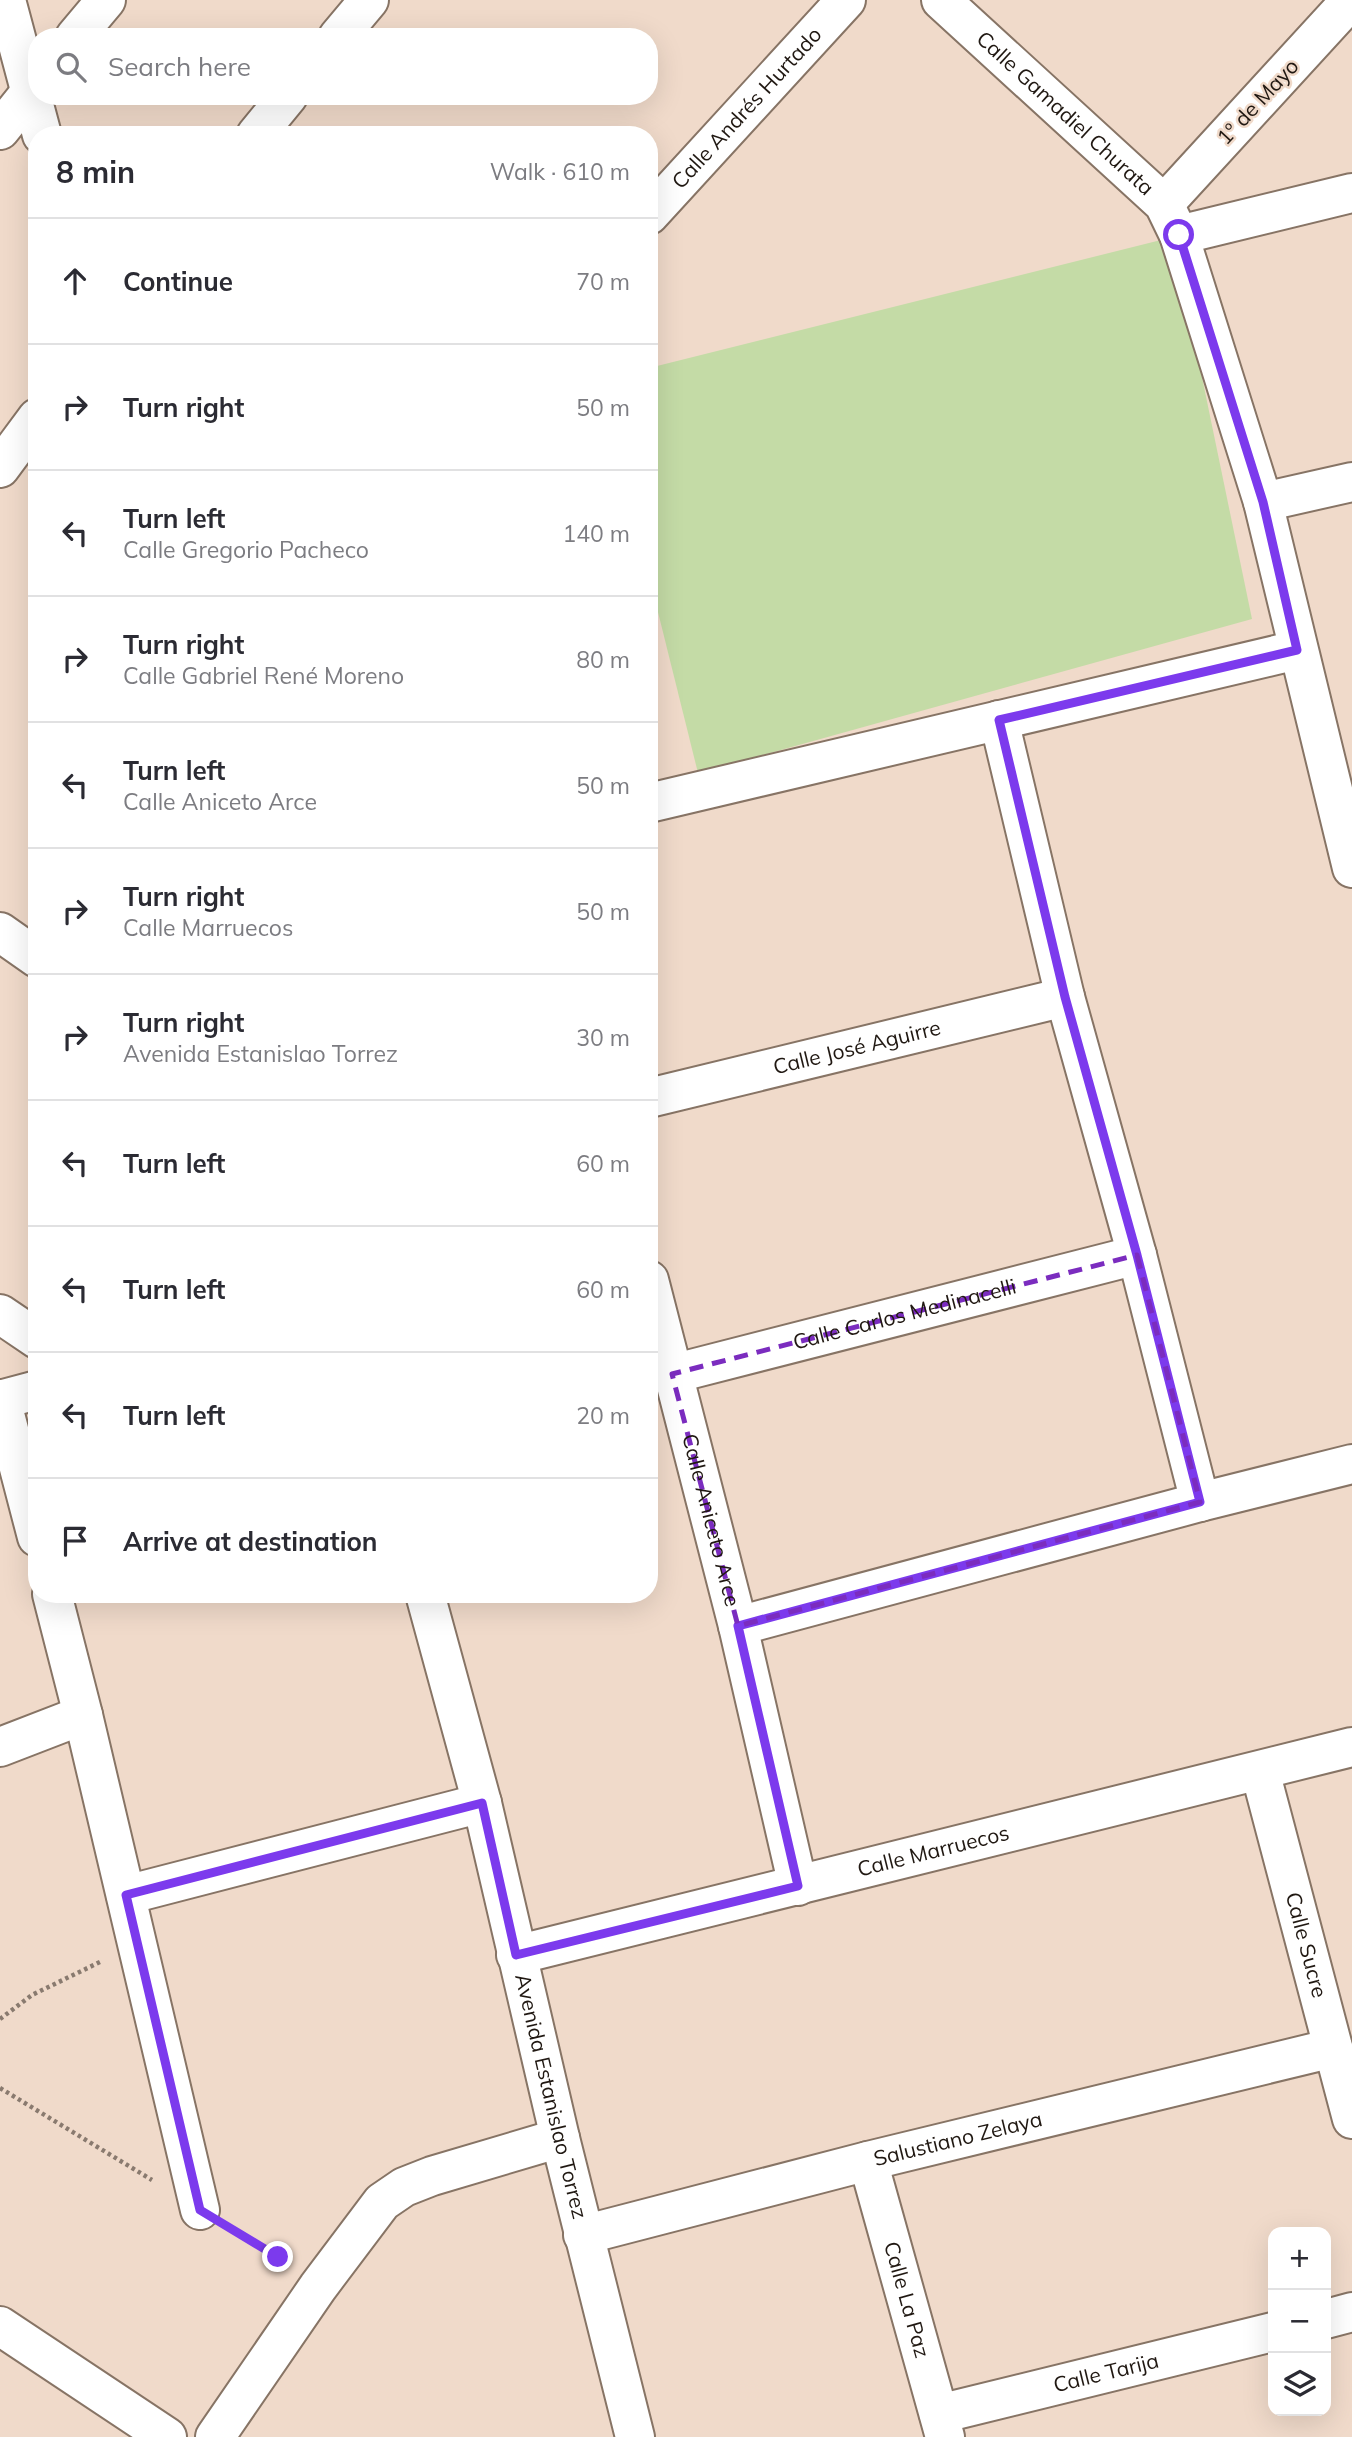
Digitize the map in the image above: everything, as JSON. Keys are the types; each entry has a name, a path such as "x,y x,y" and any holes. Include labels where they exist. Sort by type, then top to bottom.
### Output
{"street":[{"path":"6,0 28,68"},
{"path":"83,28 106,0"},
{"path":"346,28 369,0"},
{"name":"Calle Andrés Hurtado","path":"658,205 846,0"},
{"name":"Calle Gamadiel Churata","path":"941,0 1171,220"},
{"name":"1º de Mayo","path":"1171,220 1352,0"},
{"path":"0,130 28,95"},
{"path":"37,105 40,126"},
{"path":"1352,193 1171,220 1263,502 1352,867"},
{"path":"0,468 28,430"},
{"path":"1263,502 1352,482"},
{"path":"658,801 1297,650"},
{"path":"999,720 1065,997 1137,1255 1200,1502"},
{"path":"0,932 28,952"},
{"name":"Calle José Aguirre","path":"658,1096 1065,997"},
{"name":"Calle Carlos Medinacelli","path":"672,1374 1137,1255"},
{"path":"0,1314 28,1333"},
{"name":"Calle Aniceto Arce","path":"658,1317 738,1626 798,1886"},
{"path":"28,1392 0,1399 28,1503"},
{"path":"738,1626 1352,1464"},
{"path":"53,1603 83,1715 200,2210"},
{"name":"Avenida Estanislao Torrez","path":"427,1603 482,1803 583,2235 635,2437"},
{"path":"0,1747 83,1715"},
{"name":"Calle Marruecos","path":"516,1955 1352,1747"},
{"name":"Calle Sucre","path":"1260,1771 1352,2119"},
{"path":"126,1895 482,1803"},
{"name":"Salustiano Zelaya","path":"583,2235 869,2161 1333,2048"},
{"path":"215,2437 326,2277 382,2202 404,2188 432,2176 560,2138"},
{"name":"Calle La Paz","path":"869,2161 942,2426"},
{"path":"1331,2318 1352,2312"},
{"path":"0,2326 167,2437"},
{"name":"Calle Tarija","path":"942,2426 1268,2333"}],"path":[{"path":"0,2019 32,1995 138,1944"},
{"path":"0,2088 278,2257"}],"highlighted area":[{"path":"1137,1255 1200,1502 738,1626 672,1374"}],"green space":[{"path":"1173,237 1252,619 698,773 658,612 658,366"}],"route":[{"path":"278,2257 200,2210 126,1895 482,1803 516,1955 798,1886 738,1626 1200,1502 1137,1255 1065,997 999,720 1297,650 1263,502 1179,235"}]}
